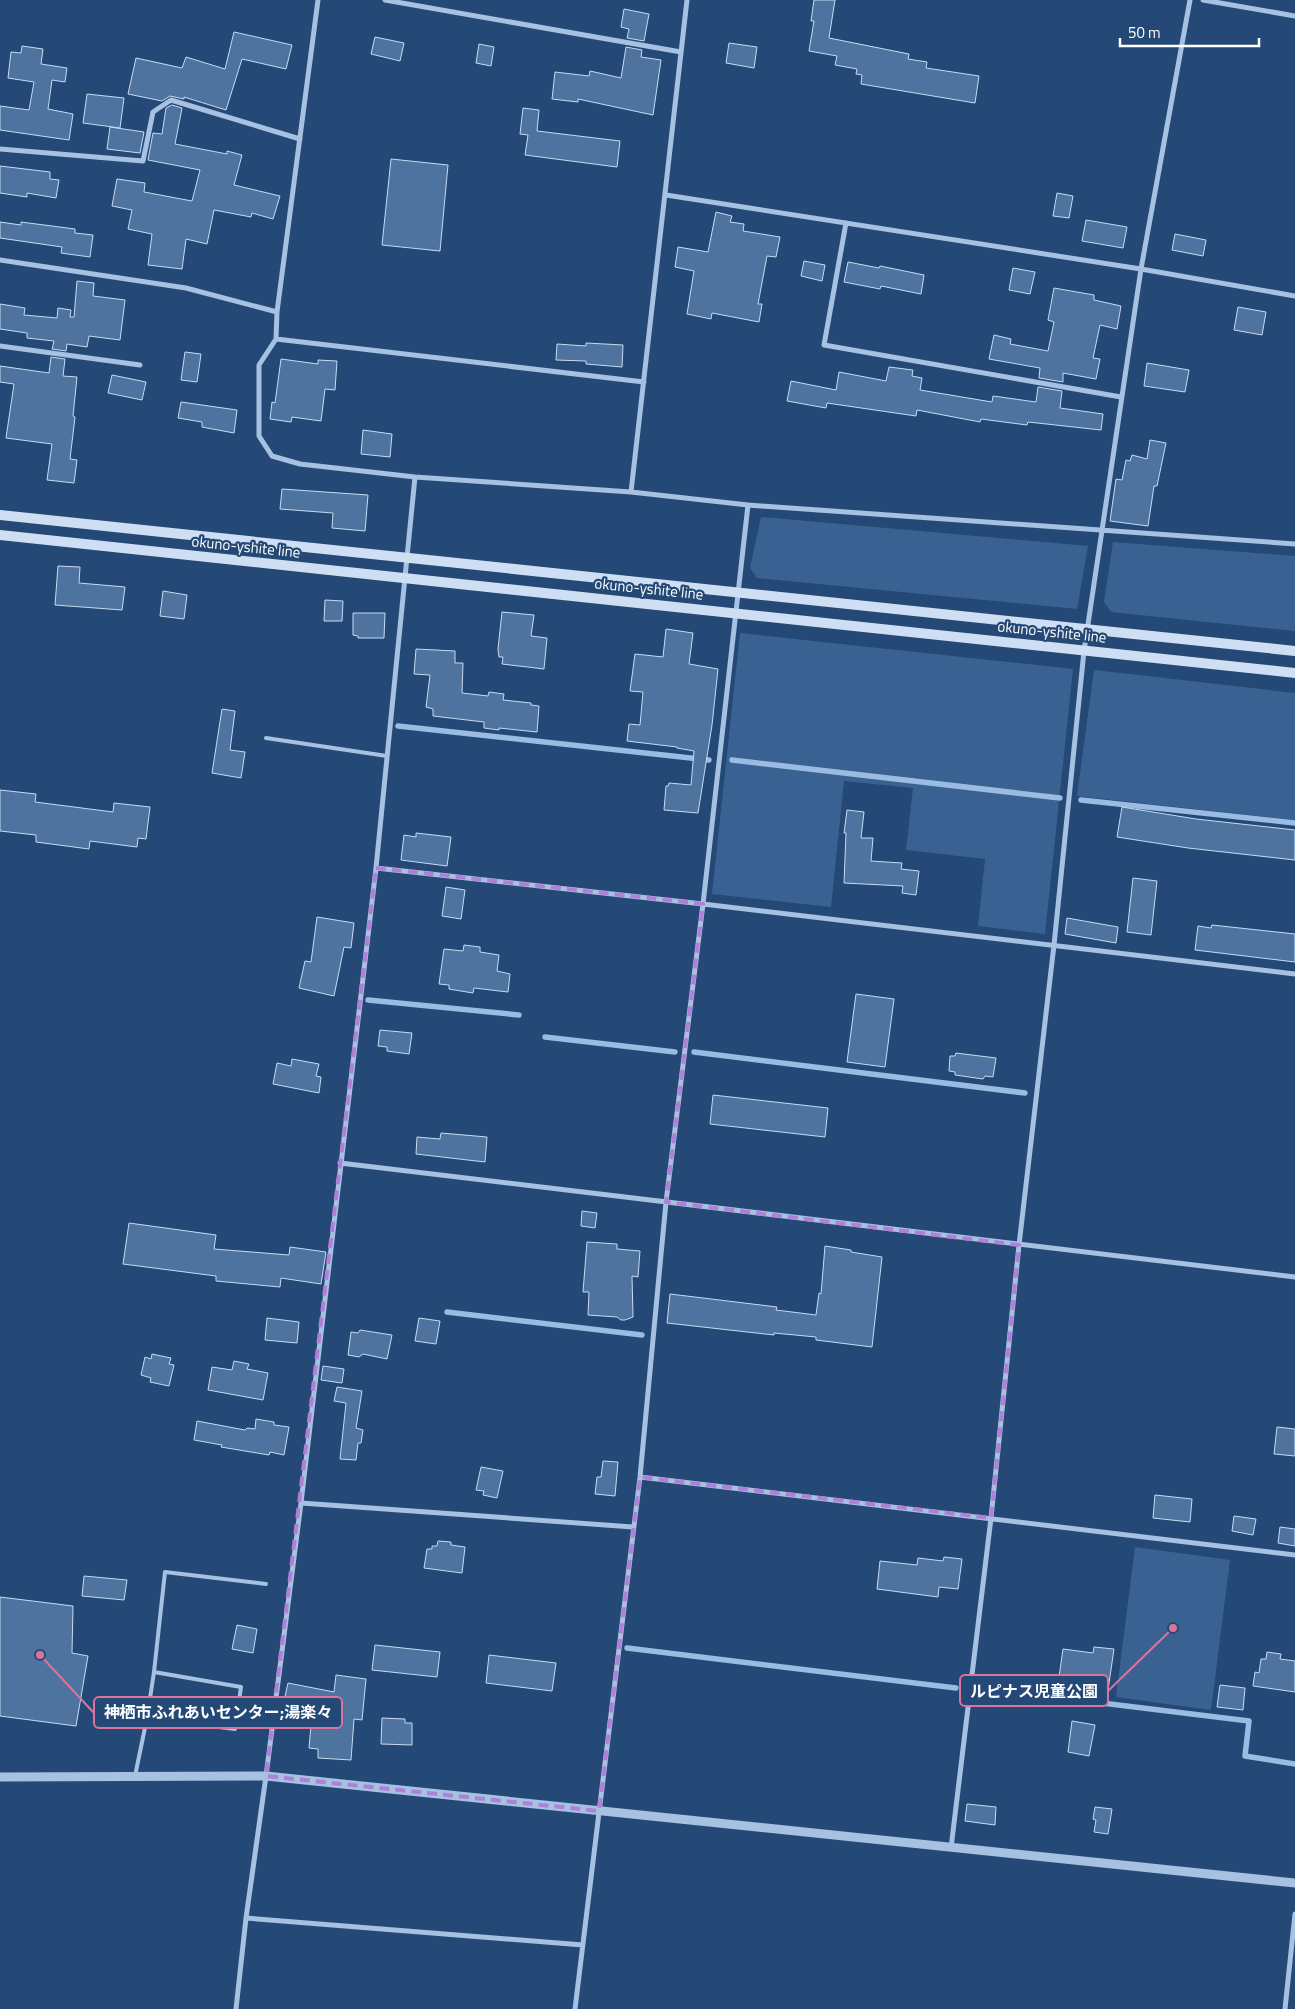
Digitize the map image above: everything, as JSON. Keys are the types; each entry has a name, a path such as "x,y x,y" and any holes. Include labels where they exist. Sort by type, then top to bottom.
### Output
{"main road":[{"name":"okuno-yshite line","path":"0,515 1295,651"},
{"name":"okuno-yshite line","path":"0,535 1295,673"}],"street":[{"path":"318,0 277,312 276,339 259,365 258,436 272,456 300,464 414,477 631,492 748,505 1295,544"},
{"path":"385,0 681,52"},
{"path":"631,492 687,0"},
{"path":"950,1848 991,1518 1019,1245 1054,945 1084,651 1100,529 1141,269 1190,0"},
{"path":"1203,0 1295,16"},
{"path":"0,149 143,161 153,112 171,100 300,139"},
{"path":"666,195 1141,269 1295,296"},
{"path":"846,223 824,345 1121,397"},
{"path":"0,260 186,288 277,312"},
{"path":"276,339 644,382"},
{"path":"0,346 140,365"},
{"path":"236,2009 246,1918 301,1503 376,868 414,477"},
{"path":"575,2009 640,1477 666,1202 703,904 748,505"},
{"path":"376,868 703,904 1295,974"},
{"path":"340,1164 1295,1277"},
{"path":"640,1477 1295,1555"},
{"path":"301,1503 633,1527"},
{"path":"0,1777 266,1776 1295,1884"},
{"path":"1285,2009 1295,1914"},
{"path":"246,1918 583,1945"}],"lane":[{"path":"266,738 387,756"},
{"path":"135,1776 154,1672 165,1572 266,1584"},
{"path":"147,1718 235,1729 240,1687 154,1672"}],"highlighted area":[{"path":"376,868 703,904 666,1202 1019,1245 991,1518 640,1477 599,1811 266,1776"}],"shaded area":[{"path":"761,517 1088,546 1077,609 757,578 750,568"},
{"path":"1113,542 1295,556 1295,631 1111,612 1104,602"},
{"path":"740,633 1073,669 1045,934 978,926 985,859 906,850 913,788 844,781 831,907 712,894"},
{"path":"1094,670 1295,693 1295,820 1077,796"},
{"path":"1135,1547 1230,1560 1211,1710 1116,1697"}],"building":[{"path":"814,0 835,0 829,38 909,54 908,59 927,62 926,68 979,76 975,103 861,84 862,75 856,74 857,69 835,65 837,56 809,51 814,21 811,21"},
{"path":"624,9 649,14 644,41 627,38 629,29 621,27"},
{"path":"234,32 292,45 286,69 242,59 226,110 184,97 184,99 170,96 162,101 128,94 136,58 182,68 186,57 225,69"},
{"path":"375,37 404,43 400,61 371,54"},
{"path":"729,43 757,47 754,68 726,63"},
{"path":"479,44 494,47 491,66 476,63"},
{"path":"22,46 43,49 41,64 67,68 65,82 52,80 48,109 73,114 69,140 0,130 0,106 29,110 34,82 8,78 11,52 21,53"},
{"path":"626,47 642,50 641,57 661,60 653,115 578,99 578,102 552,99 555,72 589,76 590,71 621,78"},
{"path":"87,94 124,98 120,128 83,123"},
{"path":"172,105 182,108 175,144 227,154 227,151 242,155 234,185 280,196 273,219 252,213 251,217 214,210 207,244 186,239 182,269 148,265 152,234 128,229 132,210 112,206 117,179 145,183 144,192 192,201 200,170 148,160 153,133 162,134 166,108"},
{"path":"523,108 539,110 537,131 620,141 617,167 525,155 528,135 520,134"},
{"path":"110,127 144,132 140,153 107,149"},
{"path":"391,159 448,165 440,251 382,245"},
{"path":"0,166 50,172 50,179 59,180 56,198 27,193 27,197 0,193"},
{"path":"1057,193 1073,196 1069,218 1053,216"},
{"path":"716,212 732,216 730,222 744,224 743,231 780,237 776,257 767,256 758,304 762,304 759,322 712,313 711,319 687,314 694,271 675,267 678,247 708,252"},
{"path":"1086,220 1127,227 1123,248 1082,241"},
{"path":"0,222 21,225 21,222 75,229 75,233 93,235 90,257 61,253 62,247 0,238"},
{"path":"1175,234 1206,240 1203,256 1172,250"},
{"path":"804,261 825,265 822,281 801,276"},
{"path":"848,262 924,275 921,294 881,286 880,289 844,282"},
{"path":"1013,268 1035,272 1030,294 1009,290"},
{"path":"77,281 94,283 93,296 125,300 120,340 89,336 87,347 67,344 66,351 52,349 54,341 27,338 27,333 0,329 0,304 25,308 24,315 57,318 58,308 71,310 70,317 74,317"},
{"path":"1054,288 1094,295 1094,300 1121,306 1117,329 1100,325 1093,358 1100,359 1096,379 1063,373 1063,382 1039,378 1040,368 989,359 994,335 1011,339 1010,344 1048,351 1054,322 1048,320"},
{"path":"1238,307 1266,312 1262,335 1234,330"},
{"path":"586,343 623,345 622,367 586,364 586,361 556,360 557,344 586,346"},
{"path":"185,352 201,354 197,382 181,380"},
{"path":"51,357 65,359 63,376 77,377 70,459 77,460 74,483 47,480 52,444 6,438 14,384 0,382 0,366 49,373"},
{"path":"281,359 318,364 318,360 337,361 335,390 325,389 321,421 292,417 291,422 270,419 272,402 275,403"},
{"path":"1147,363 1189,370 1185,392 1144,386"},
{"path":"889,367 913,370 912,376 922,378 920,390 992,402 993,396 1036,402 1038,387 1062,391 1060,408 1103,414 1101,430 1028,422 1027,425 981,419 980,422 917,410 916,416 827,403 826,408 787,401 791,381 836,390 839,372 886,381"},
{"path":"112,375 146,382 142,400 108,393"},
{"path":"181,402 237,410 234,433 202,427 202,422 178,418"},
{"path":"363,430 392,434 390,457 361,454"},
{"path":"1150,440 1166,443 1157,486 1154,486 1148,526 1110,521 1116,479 1122,480 1126,460 1130,461 1132,455 1147,459"},
{"path":"282,489 368,495 365,531 332,528 333,513 280,509"},
{"path":"58,566 80,567 79,583 125,587 122,610 55,605"},
{"path":"163,591 187,595 184,619 160,616"},
{"path":"325,600 343,601 342,621 324,621"},
{"path":"502,612 534,615 531,636 547,638 544,669 502,664 503,657 499,657 498,649"},
{"path":"353,613 385,613 384,638 358,638 358,636 353,635"},
{"path":"666,629 693,633 689,664 718,669 712,725 698,813 664,810 666,786 669,783 691,785 694,751 627,741 629,724 640,725 643,692 630,691 635,654 663,657"},
{"path":"416,649 455,651 455,663 463,663 462,693 488,696 489,692 504,694 503,700 531,703 531,705 539,706 537,732 484,728 484,722 433,716 433,709 426,707 430,675 414,674"},
{"path":"222,709 235,711 230,750 245,752 241,778 212,773"},
{"path":"0,790 36,794 35,802 113,812 114,803 150,807 146,839 138,838 137,847 90,841 89,849 36,842 36,835 0,831"},
{"path":"1122,807 1196,819 1295,830 1295,860 1188,848 1117,837"},
{"path":"847,810 864,812 861,838 873,838 871,861 902,863 901,869 919,871 916,895 902,893 903,886 844,883 846,833 844,833"},
{"path":"416,833 451,837 447,866 401,860 404,835 416,837"},
{"path":"1133,878 1157,881 1151,935 1127,932"},
{"path":"446,887 465,890 461,919 442,916"},
{"path":"317,917 354,923 351,948 344,947 334,996 299,988 305,961 311,962"},
{"path":"1067,918 1118,927 1116,943 1065,934"},
{"path":"1212,925 1295,934 1295,962 1195,950 1198,926 1211,928"},
{"path":"464,945 480,947 480,952 499,955 497,971 510,974 508,992 474,988 473,993 449,989 449,985 439,984 444,949 463,951"},
{"path":"856,994 894,999 885,1067 847,1062"},
{"path":"380,1030 412,1033 409,1054 387,1051 387,1047 378,1046"},
{"path":"956,1053 996,1058 993,1077 985,1076 983,1079 955,1075 955,1072 949,1071 950,1056 955,1056"},
{"path":"292,1059 319,1064 316,1076 321,1077 319,1093 273,1084 277,1063 291,1066"},
{"path":"713,1095 828,1108 825,1137 710,1124"},
{"path":"441,1133 487,1137 485,1162 416,1154 417,1137 440,1139"},
{"path":"582,1211 597,1213 595,1228 581,1226"},
{"path":"129,1223 216,1235 214,1249 289,1255 290,1247 326,1252 321,1284 281,1278 280,1287 216,1281 216,1276 123,1264"},
{"path":"587,1242 617,1244 617,1249 640,1251 638,1277 632,1276 633,1317 621,1320 617,1317 588,1315 589,1292 583,1292"},
{"path":"825,1246 882,1257 872,1347 816,1340 816,1337 774,1333 774,1335 667,1323 670,1294 777,1307 776,1310 816,1315 819,1293 821,1294"},
{"path":"267,1318 299,1322 297,1343 265,1340"},
{"path":"419,1318 440,1321 436,1344 415,1341"},
{"path":"360,1330 392,1335 387,1359 363,1354 359,1357 348,1355 351,1332 358,1333"},
{"path":"152,1354 171,1358 169,1364 174,1365 169,1386 150,1382 151,1378 141,1375 145,1357 151,1359"},
{"path":"234,1361 249,1364 247,1369 268,1373 263,1400 208,1390 212,1367 232,1370"},
{"path":"323,1366 344,1369 342,1383 321,1380"},
{"path":"337,1387 362,1391 356,1428 363,1430 361,1443 358,1443 356,1460 340,1459 346,1403 334,1401"},
{"path":"256,1419 274,1422 274,1425 289,1427 284,1455 270,1452 269,1455 221,1447 222,1445 194,1440 197,1421 245,1430 247,1428 255,1429"},
{"path":"1277,1427 1295,1429 1295,1456 1274,1454"},
{"path":"603,1461 618,1462 615,1496 595,1494 597,1477 601,1477"},
{"path":"481,1467 503,1471 497,1498 483,1495 484,1491 476,1490"},
{"path":"1155,1495 1192,1499 1190,1522 1153,1518"},
{"path":"1234,1516 1256,1519 1253,1535 1232,1531"},
{"path":"1280,1527 1295,1529 1295,1546 1278,1543"},
{"path":"438,1541 451,1542 451,1545 465,1547 462,1573 424,1568 427,1549 437,1546"},
{"path":"944,1557 962,1559 958,1589 939,1587 938,1597 877,1589 880,1561 917,1565 918,1558 943,1561"},
{"path":"84,1576 127,1580 124,1600 82,1596"},
{"path":"0,1597 73,1606 72,1653 88,1656 76,1726 0,1716"},
{"path":"237,1625 257,1629 253,1653 232,1649"},
{"path":"375,1645 440,1652 437,1677 372,1670"},
{"path":"1094,1647 1114,1649 1108,1690 1088,1687 1087,1695 1057,1691 1063,1649 1093,1653"},
{"path":"1267,1652 1281,1654 1280,1659 1295,1661 1295,1692 1253,1686 1255,1672 1259,1673 1261,1659 1266,1659"},
{"path":"489,1655 556,1663 552,1691 486,1683"},
{"path":"336,1675 366,1679 362,1720 354,1719 351,1760 318,1758 318,1749 309,1748 312,1714 297,1711 299,1704 284,1701 288,1683 334,1692"},
{"path":"1220,1685 1245,1688 1243,1710 1217,1707"},
{"path":"382,1718 405,1719 405,1723 412,1723 412,1745 381,1744"},
{"path":"1072,1721 1095,1725 1089,1756 1068,1752"},
{"path":"967,1804 996,1807 995,1825 965,1821"},
{"path":"1095,1807 1112,1809 1108,1834 1094,1832 1096,1820 1093,1819"}],"waterway":[{"path":"398,726 709,760"},
{"path":"732,760 1060,798"},
{"path":"1081,800 1295,823"},
{"path":"368,1000 519,1015"},
{"path":"545,1037 675,1052"},
{"path":"694,1052 1025,1093"},
{"path":"447,1312 642,1335"},
{"path":"627,1648 956,1688"},
{"path":"980,1688 1249,1721 1245,1756 1295,1764"}],"place":[{"name":"ルピナス児童公園","path":"1173,1628"},
{"name":"神栖市ふれあいセンター;湯楽々","path":"40,1655"}]}
